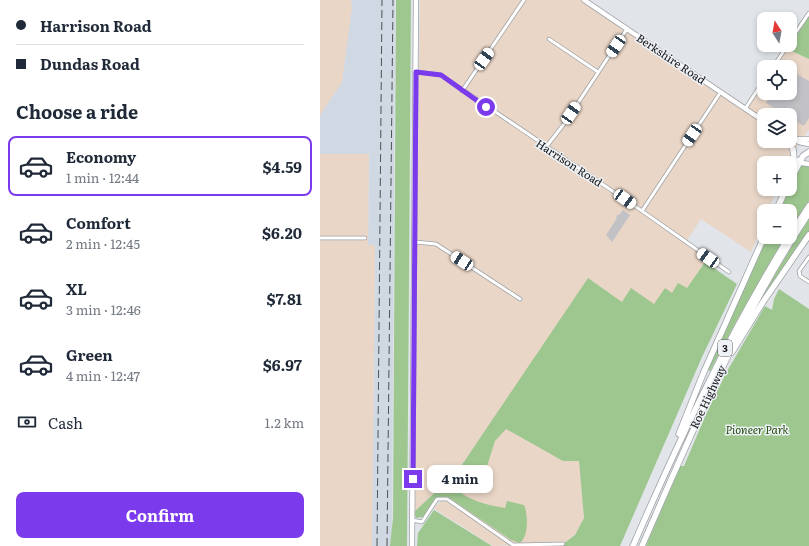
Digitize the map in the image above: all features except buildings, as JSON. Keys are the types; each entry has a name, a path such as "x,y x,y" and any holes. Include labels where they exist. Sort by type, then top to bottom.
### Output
{"highway":[{"path":"793,149 794,156"},
{"path":"797,167 804,155 809,152"},
{"name":"Roe Highway","path":"797,224 809,206"},
{"name":"Roe Highway","path":"642,546 719,372 751,310 809,213"},
{"path":"719,372 772,288 809,235"},
{"path":"669,463 690,405 761,244"},
{"name":"Roe Highway","path":"633,546 669,463 727,344 784,244"}],"main road":[{"path":"412,546 416,0"},
{"name":"Berkshire Road","path":"584,0 720,93 757,116"},
{"path":"797,138 809,139"},
{"path":"797,141 809,144"},
{"path":"793,149 800,162 809,164"}],"street":[{"path":"462,90 524,0"},
{"path":"797,31 809,13"},
{"path":"546,147 564,124 627,29"},
{"path":"549,39 598,72"},
{"name":"Harrison Road","path":"416,72 441,75 642,211 729,272"},
{"path":"745,109 757,91"},
{"path":"642,211 720,93"},
{"path":"320,238 365,238"},
{"path":"415,242 436,244 520,299"},
{"path":"809,257 799,271 800,276 809,282"},
{"path":"412,520 422,522 437,499 446,499 513,545 563,544"}],"shaded area":[{"path":"320,0 351,0 352,7 342,82 320,115"},
{"path":"351,0 395,0 392,530 390,546 372,546 375,245 368,245 369,154 320,154 320,115 342,82"},
{"path":"420,0 587,0 746,107 757,90 757,100 797,100 797,60 777,60 782,52 794,52 809,59 809,130 797,145 797,108 757,108 757,148 795,148 791,156 757,156 757,196 774,196 771,204 757,204 757,238 751,252 701,219 686,242 708,258 687,288 672,293 655,304 622,302 588,279 449,484 443,485 414,512"},
{"path":"320,154 369,154 368,245 375,245 372,546 320,546"},
{"path":"506,428 579,461 584,518 575,535 563,544 493,546 433,508 451,494 462,477 472,482 486,465 495,441"}],"green space":[{"path":"396,0 411,0 407,546 390,546 393,518"},
{"path":"809,13 809,59 794,52 797,52 797,31"},
{"path":"800,165 809,166 809,201 797,219 797,204 782,204 786,196 797,196 797,172"},
{"path":"809,217 809,234 744,327 793,244 797,244 797,237"},
{"path":"763,244 781,244 737,320 710,371 706,369"},
{"path":"705,262 737,284 702,357 620,546 544,546 563,544 575,535 584,518 579,461 563,461 506,429 495,441 481,485 462,477 455,488 478,502 505,508 507,501 524,505 527,525 525,535 520,543 511,540 446,497 437,498 423,517 416,518 414,512 443,485 449,484 588,278 622,302 631,288 654,304 665,288 672,293 678,283 687,288"},
{"name":"Pioneer Park","path":"779,289 809,309 809,546 646,546 680,466 684,466 707,412 726,373 765,306 772,310 774,299"},
{"path":"434,510 492,546 417,546 418,533"}],"railway":[{"path":"377,546 382,0"},
{"path":"387,546 393,0"}],"route":[{"path":"413,479 416,72 441,75 486,107"}]}
